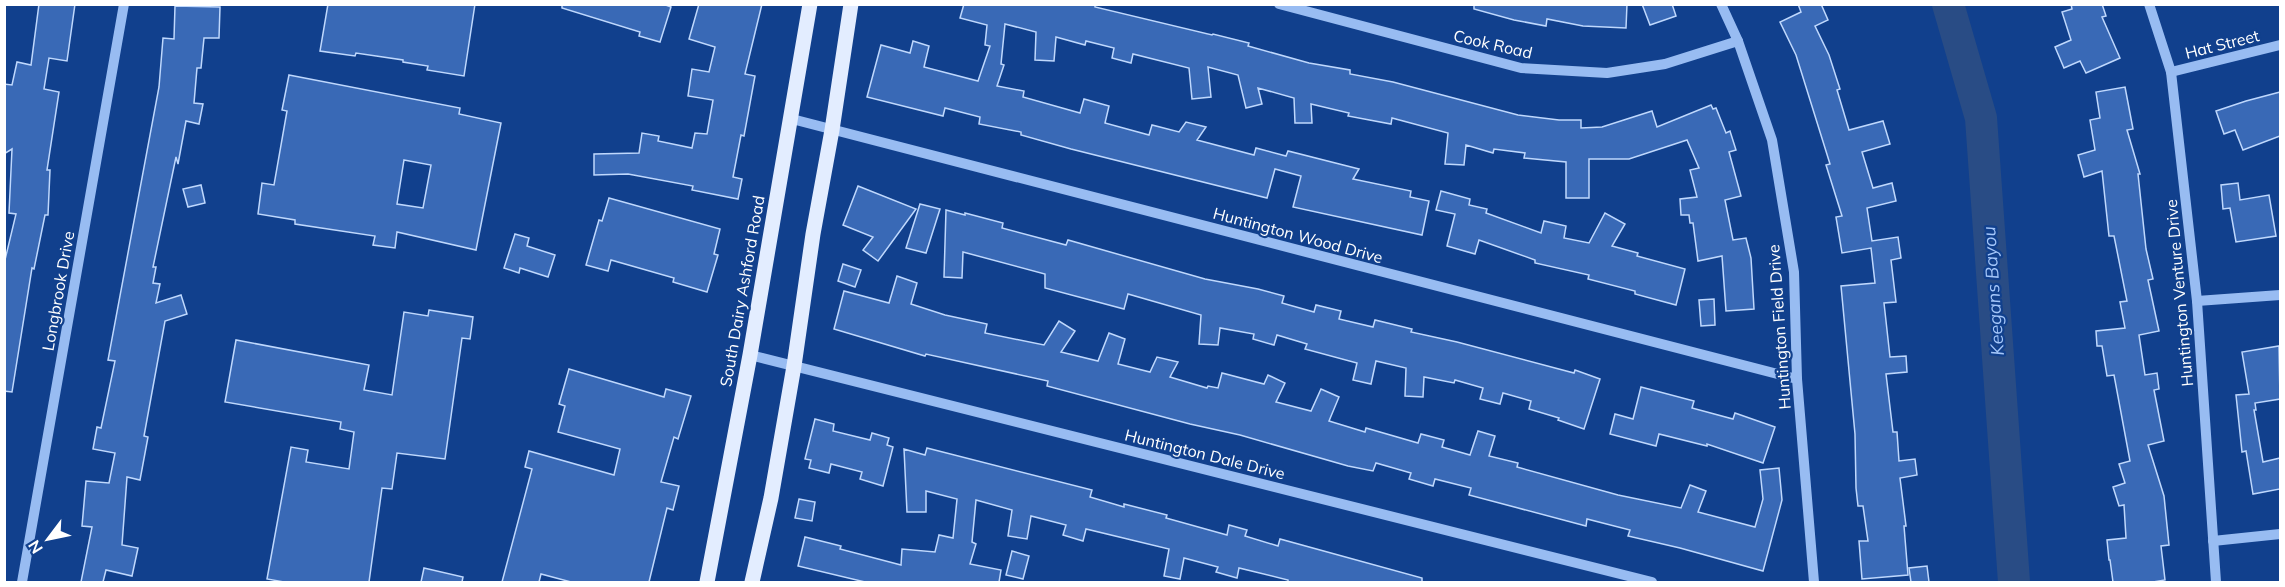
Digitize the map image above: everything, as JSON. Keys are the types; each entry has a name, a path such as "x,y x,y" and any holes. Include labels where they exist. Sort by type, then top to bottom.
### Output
{"main road":[{"name":"South Dairy Ashford Road","path":"707,582 750,355 810,4"},
{"path":"752,582 771,498 794,366 850,4"}],"street":[{"name":"Longbrook Drive","path":"22,582 124,4"},
{"name":"Cook Road","path":"1279,4 1521,68 1607,73 1665,64 1738,40"},
{"name":"Huntington Field Drive","path":"1720,4 1738,40 1772,140 1794,272 1797,379 1814,582"},
{"name":"Huntington Venture Drive","path":"2149,4 2170,72 2197,301 2216,582"},
{"name":"Hat Street","path":"2170,72 2280,45"},
{"name":"Huntington Wood Drive","path":"792,119 1797,379"},
{"path":"2197,301 2280,296"},
{"name":"Huntington Dale Drive","path":"750,355 1652,582"},
{"path":"2213,541 2280,534"}],"building":[{"path":"39,4 75,4 67,61 49,58 44,89 59,92 47,170 50,170 48,215 45,215 34,269 32,268 12,392 4,391 4,264 16,214 9,213 12,149 4,154 4,84 12,85 17,62 31,65"},
{"path":"328,4 475,4 464,76 427,70 428,66 403,62 403,60 356,53 355,56 320,51"},
{"path":"562,4 663,4 671,7 660,42 639,36 640,32 562,8"},
{"path":"699,4 762,4 745,74 755,76 744,136 741,135 733,177 742,179 738,199 692,190 693,186 628,174 594,175 594,154 639,153 642,133 659,136 658,141 692,148 695,133 707,134 713,100 688,96 692,69 709,72 715,47 689,39"},
{"path":"964,4 1095,4 1095,7 1249,43 1248,46 1309,63 1350,70 1350,74 1393,82 1518,115 1581,120 1581,128 1602,127 1652,111 1657,127 1711,105 1713,109 1716,108 1726,133 1730,131 1736,150 1729,152 1741,196 1725,200 1733,240 1746,238 1751,258 1754,309 1726,311 1722,256 1698,261 1693,223 1690,223 1689,215 1681,215 1680,199 1697,197 1690,170 1699,168 1687,140 1629,159 1589,159 1589,198 1566,198 1566,162 1524,158 1525,153 1494,149 1493,153 1466,145 1464,165 1445,164 1448,133 1392,118 1391,124 1348,116 1349,113 1311,104 1312,123 1295,123 1294,98 1258,88 1262,104 1246,108 1238,75 1208,67 1211,97 1192,99 1189,68 1133,54 1131,63 1112,58 1114,48 1086,41 1085,45 1056,37 1054,61 1035,60 1036,32 1005,24 1001,64 1004,65 997,86 1024,91 1023,97 1080,113 1084,99 1109,106 1105,123 1149,135 1152,125 1179,132 1186,122 1206,127 1197,140 1254,155 1256,148 1286,156 1288,151 1359,169 1353,179 1411,191 1410,197 1429,201 1422,235 1293,207 1301,176 1275,169 1267,198 1071,149 1021,135 1021,132 979,124 980,117 945,108 943,116 867,97 881,45 910,53 913,41 929,46 924,67 978,81 990,46 985,45 987,25 960,18"},
{"path":"1474,4 1627,4 1626,28 1583,26 1547,19 1546,26 1474,9"},
{"path":"1642,4 1672,4 1676,16 1650,25"},
{"path":"1798,4 1821,4 1828,20 1815,26 1829,55 1840,89 1837,90 1849,130 1883,121 1890,144 1862,152 1873,188 1892,183 1896,201 1867,208 1872,241 1898,237 1901,258 1891,260 1896,302 1884,303 1890,357 1906,356 1907,372 1886,374 1893,432 1897,432 1899,461 1915,459 1917,475 1900,478 1906,526 1904,526 1908,575 1862,579 1859,541 1868,541 1863,506 1858,506 1856,488 1855,434 1841,286 1875,283 1871,248 1842,253 1836,217 1842,216 1826,165 1830,164 1796,55 1780,22 1801,12"},
{"path":"2071,4 2102,4 2106,16 2102,17 2120,58 2086,73 2080,61 2064,68 2055,47 2071,40 2062,12 2072,9"},
{"path":"175,6 220,7 219,38 204,38 201,68 197,68 194,103 203,104 199,124 186,121 178,164 176,157 153,267 156,267 153,283 160,284 156,303 181,295 187,314 165,321 144,436 148,437 140,480 127,477 122,545 138,548 132,576 106,570 103,582 81,582 92,527 82,526 86,481 109,483 115,453 93,449 97,427 101,428 115,361 108,360 159,87 163,38 174,39"},
{"path":"289,75 460,108 459,114 501,123 476,250 397,232 395,248 373,245 375,236 295,224 295,220 258,214 262,183 274,185 287,111 282,110","holes":["404,160 431,165 423,208 397,204"]},
{"path":"2125,87 2133,129 2127,130 2140,174 2138,174 2146,249 2153,279 2148,280 2159,331 2139,335 2145,375 2157,373 2159,389 2154,390 2164,441 2148,445 2164,496 2169,545 2161,546 2165,580 2153,582 2113,582 2109,560 2107,540 2126,538 2124,505 2119,506 2113,487 2125,483 2119,464 2130,461 2114,375 2107,376 2102,346 2097,346 2096,331 2125,328 2120,302 2127,301 2114,236 2109,236 2102,171 2084,177 2078,155 2095,150 2090,120 2100,118 2096,92"},
{"path":"2280,92 2280,136 2243,150 2235,130 2224,134 2216,111"},
{"path":"2238,183 2240,200 2269,195 2276,236 2236,242 2230,208 2223,209 2221,185"},
{"path":"201,185 205,203 188,207 183,189"},
{"path":"858,186 916,209 878,261 863,250 873,237 843,225"},
{"path":"1441,191 1470,199 1469,205 1487,209 1486,213 1541,233 1544,221 1566,226 1564,238 1589,243 1605,213 1625,224 1612,246 1638,253 1637,256 1685,269 1676,305 1635,294 1635,291 1588,279 1589,275 1535,263 1535,260 1479,240 1475,254 1447,246 1455,214 1436,210"},
{"path":"609,198 720,229 714,254 718,255 707,292 673,282 674,278 611,260 608,271 586,265 599,220 602,221"},
{"path":"920,204 940,209 926,253 906,248"},
{"path":"946,210 1003,223 1002,228 1066,245 1068,240 1205,279 1284,296 1282,303 1314,312 1316,305 1341,311 1339,319 1373,327 1375,320 1412,329 1411,332 1574,373 1575,370 1600,379 1584,429 1529,409 1531,401 1503,393 1500,404 1480,399 1483,388 1455,380 1454,383 1424,377 1423,397 1405,396 1406,368 1376,361 1371,384 1353,380 1357,363 1305,349 1307,344 1277,335 1274,345 1253,339 1254,334 1220,328 1218,345 1199,344 1201,315 1128,294 1124,309 1045,288 1045,274 963,252 962,278 944,277"},
{"path":"515,234 529,238 527,246 555,255 548,277 520,268 519,273 504,268"},
{"path":"843,264 861,270 855,287 838,281"},
{"path":"897,276 917,283 911,304 945,315 987,324 985,333 1044,345 1059,321 1075,331 1061,352 1098,361 1109,333 1125,339 1118,364 1150,372 1157,357 1178,362 1170,377 1207,388 1208,386 1218,388 1222,373 1264,384 1268,375 1285,383 1276,402 1311,411 1321,389 1339,397 1329,421 1365,432 1366,428 1418,443 1421,434 1444,440 1442,447 1470,455 1478,431 1495,436 1489,456 1518,463 1517,467 1618,495 1681,508 1690,485 1706,491 1698,512 1755,527 1763,499 1760,470 1779,468 1782,500 1763,571 1628,536 1630,530 1587,519 1586,526 1469,495 1471,488 1435,479 1433,486 1409,479 1411,473 1376,463 1373,471 1348,466 1240,435 1047,386 1048,381 926,354 925,356 834,329 844,291 889,303"},
{"path":"1714,299 1715,325 1701,326 1699,300"},
{"path":"429,310 473,317 470,339 462,338 445,459 397,453 392,489 382,488 369,582 284,582 267,579 291,447 308,450 306,462 349,469 354,432 340,429 341,422 225,402 236,340 369,365 364,390 392,395 404,312 428,316"},
{"path":"2279,346 2280,399 2255,403 2256,410 2254,410 2263,462 2280,458 2280,489 2253,494 2246,451 2242,452 2236,395 2249,394 2242,352"},
{"path":"569,369 664,397 666,389 691,396 678,439 674,437 661,482 679,486 673,510 667,508 649,582 571,582 541,574 539,582 502,582 532,469 525,467 529,451 614,475 620,449 558,432 565,406 559,404"},
{"path":"1641,387 1694,401 1692,408 1733,419 1735,413 1775,427 1763,463 1707,444 1707,446 1659,434 1656,446 1610,434 1615,414 1633,419"},
{"path":"815,419 834,424 833,431 870,440 872,433 889,438 887,445 893,447 883,486 860,479 862,472 831,464 829,473 809,468 811,460 805,459"},
{"path":"927,448 1092,490 1090,497 1124,507 1124,504 1167,515 1166,518 1227,535 1229,525 1247,530 1245,536 1278,546 1280,539 1422,578 1422,582 1288,582 1288,580 1239,568 1237,578 1216,572 1218,567 1184,558 1180,579 1164,576 1169,549 1086,529 1083,541 1063,535 1066,525 1031,516 1027,539 1008,536 1012,510 976,500 972,542 976,544 970,564 1001,570 999,582 865,582 798,566 805,537 901,565 902,549 935,552 939,535 953,538 957,499 926,491 926,512 907,512 904,449 925,455"},
{"path":"799,499 815,502 812,521 795,518"},
{"path":"1012,551 1029,556 1023,579 1006,575"},
{"path":"1927,566 1929,582 1911,582 1909,568"},
{"path":"424,568 463,577 462,582 421,582"}],"waterway":[{"name":"Keegans Bayou","path":"1948,4 1981,118 2014,582"}]}
